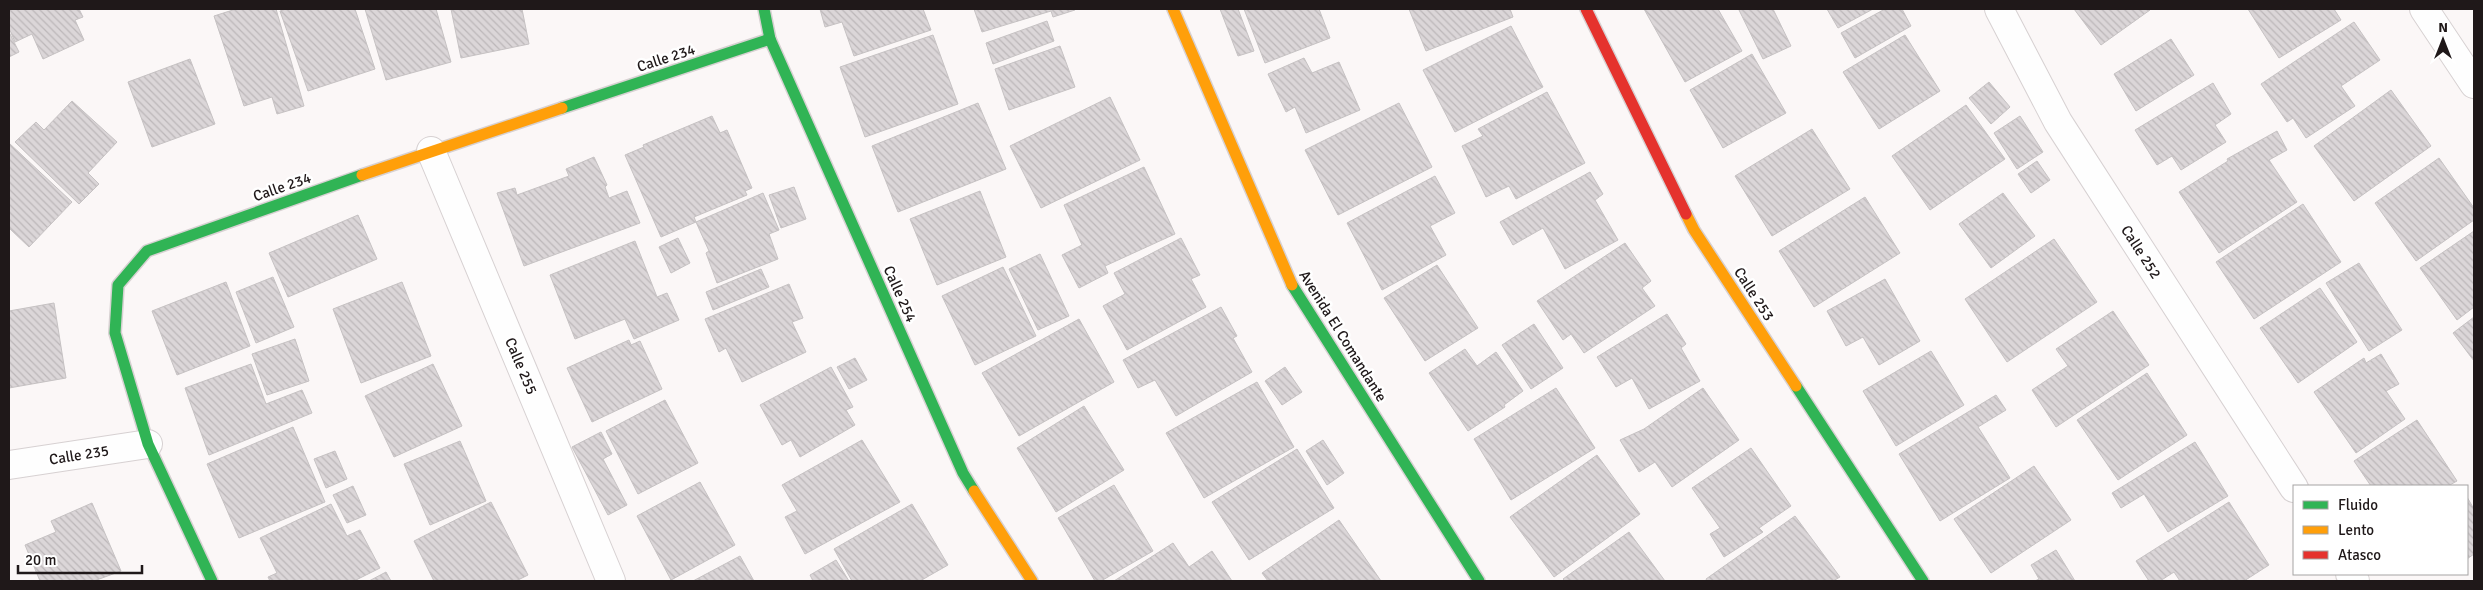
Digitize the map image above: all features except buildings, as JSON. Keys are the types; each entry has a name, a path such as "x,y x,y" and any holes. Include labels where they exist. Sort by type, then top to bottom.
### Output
{"street":[{"name":"Calle 254","path":"764,9 770,39 963,473 1032,581"},
{"name":"Avenida El Comandante","path":"1173,9 1292,286 1479,581"},
{"name":"Calle 253","path":"1586,9 1694,230 1923,581"},
{"name":"Calle 252","path":"1999,9 2058,122 2293,486"},
{"path":"2424,9 2474,84"},
{"name":"Calle 234","path":"212,581 148,444 115,333 118,285 147,251 432,151 770,39"},
{"name":"Calle 255","path":"432,151 611,581"},
{"name":"Calle 235","path":"9,465 148,444"}],"traffic: fast":[{"path":"764,9 770,39 963,473 974,491"},
{"path":"562,108 770,39"},
{"path":"212,581 148,444 115,333 118,285 147,251 362,175"},
{"path":"1292,285 1479,581"},
{"path":"1796,386 1923,581"}],"traffic: slow":[{"path":"1173,9 1292,285"},
{"path":"362,175 562,108"},
{"path":"1686,214 1694,230 1796,386"},
{"path":"974,491 1032,581"}],"traffic: jam":[{"path":"1586,9 1686,214"}]}
